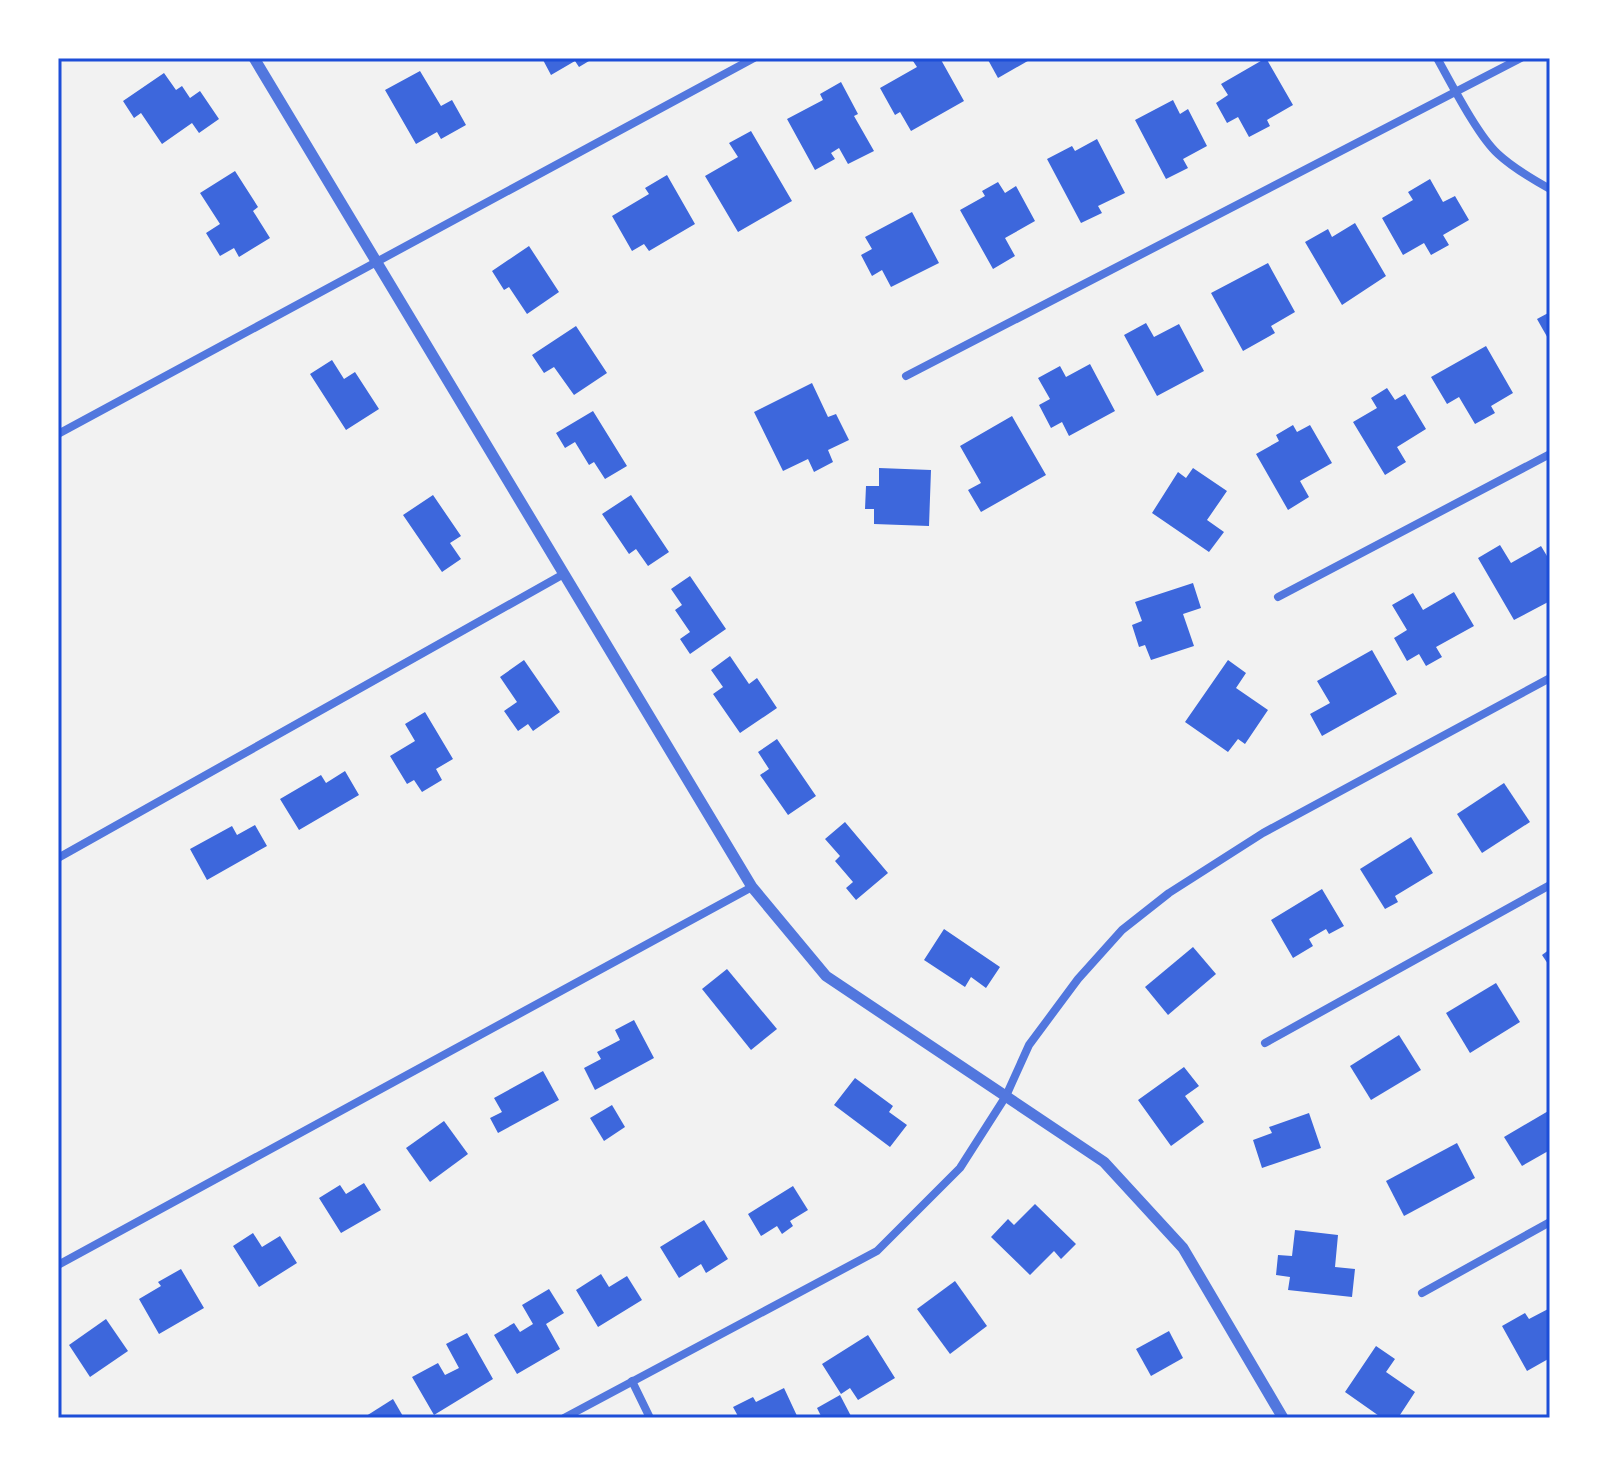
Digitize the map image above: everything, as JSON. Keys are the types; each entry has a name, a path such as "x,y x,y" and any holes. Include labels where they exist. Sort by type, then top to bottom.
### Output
{"street":[{"path":"254,58 752,887 826,976 1104,1162 1183,1248 1283,1418"},
{"path":"58,434 754,58"},
{"path":"1437,58 1495,152 1550,189"},
{"path":"906,376 1521,58"},
{"path":"1278,597 1550,454"},
{"path":"58,858 562,575"},
{"path":"564,1418 877,1251 960,1168 1006,1096 1029,1045 1078,979 1122,930 1169,893 1263,833 1550,678"},
{"path":"1265,1043 1550,885"},
{"path":"58,1265 752,887"},
{"path":"1422,1293 1550,1222"},
{"path":"632,1381 650,1418"}],"building":[{"path":"542,58 594,58 579,67 575,61 551,75"},
{"path":"911,58 940,58 964,101 911,131 900,112 895,115 880,88 917,67"},
{"path":"987,58 1033,58 998,78"},
{"path":"1266,58 1293,105 1267,120 1270,126 1249,137 1238,117 1227,123 1216,103 1228,95 1221,84"},
{"path":"420,71 441,106 452,100 466,125 441,139 437,132 416,144 385,90"},
{"path":"164,73 176,90 182,86 190,98 200,91 219,119 199,133 192,123 162,144 141,113 134,118 123,101"},
{"path":"841,82 858,114 854,116 874,151 848,164 839,148 831,153 835,159 815,170 787,119 823,100 820,94"},
{"path":"1173,100 1180,114 1188,109 1207,146 1183,159 1188,168 1166,179 1135,120"},
{"path":"751,131 792,201 738,232 705,176 738,157 729,143"},
{"path":"1097,139 1125,193 1098,206 1102,213 1081,223 1047,159 1072,146 1075,151"},
{"path":"235,171 258,207 253,211 270,238 239,257 234,248 220,256 206,233 220,224 200,193"},
{"path":"667,175 695,224 649,251 644,244 632,251 612,216 649,194 645,188"},
{"path":"1430,179 1443,202 1455,196 1469,220 1443,235 1449,245 1431,255 1424,243 1403,255 1382,218 1413,200 1408,192"},
{"path":"998,182 1005,193 1016,186 1035,221 1005,238 1015,256 993,269 960,210 985,196 982,191"},
{"path":"912,212 939,263 891,287 882,270 872,276 861,255 872,249 865,237"},
{"path":"1355,223 1386,276 1342,305 1305,242 1328,229 1332,237"},
{"path":"529,246 559,292 527,314 509,287 504,290 492,271"},
{"path":"1268,263 1295,312 1271,326 1275,333 1243,351 1211,293"},
{"path":"1550,312 1550,342 1537,319"},
{"path":"1146,323 1154,337 1179,324 1204,371 1157,396 1124,335"},
{"path":"576,326 607,373 574,395 554,367 544,373 532,355"},
{"path":"1486,346 1513,393 1491,406 1495,413 1475,424 1459,397 1447,404 1431,377"},
{"path":"332,360 344,379 355,372 379,409 346,430 310,374"},
{"path":"1090,364 1115,411 1069,436 1062,422 1051,428 1039,405 1050,399 1038,378 1060,366 1066,377"},
{"path":"812,383 828,417 836,414 849,440 828,450 833,462 814,472 808,459 783,471 754,412"},
{"path":"1387,388 1395,400 1405,394 1426,429 1397,447 1406,462 1385,475 1353,422 1377,408 1371,398"},
{"path":"593,411 627,466 605,479 594,462 589,465 575,442 565,448 556,433"},
{"path":"1012,416 1046,475 981,512 968,490 981,483 960,446"},
{"path":"1293,425 1297,432 1310,425 1332,463 1300,481 1309,497 1288,510 1256,454 1279,441 1276,435"},
{"path":"879,468 931,470 929,526 874,524 874,509 865,509 866,486 879,486"},
{"path":"1193,468 1227,491 1207,520 1224,532 1209,552 1152,513 1178,472 1186,478"},
{"path":"433,495 461,536 450,543 461,559 442,572 403,515"},
{"path":"631,495 669,552 648,566 636,549 629,554 602,514"},
{"path":"1500,545 1511,563 1541,546 1550,561 1550,601 1514,620 1478,558"},
{"path":"690,576 726,629 690,654 680,639 690,632 675,610 682,605 671,589"},
{"path":"1193,583 1201,608 1183,614 1194,646 1151,660 1145,645 1139,647 1132,625 1142,621 1135,602"},
{"path":"1454,592 1474,626 1436,647 1442,657 1426,666 1419,654 1407,661 1394,638 1407,630 1392,605 1413,593 1423,610"},
{"path":"1372,650 1397,694 1322,736 1310,714 1330,703 1317,681"},
{"path":"730,656 749,684 757,678 777,708 740,733 713,694 723,687 711,670"},
{"path":"524,660 560,712 533,731 528,724 518,731 504,711 517,702 500,677"},
{"path":"1228,660 1246,673 1236,688 1268,710 1245,744 1238,739 1228,752 1185,722"},
{"path":"425,712 453,759 436,769 442,780 422,792 414,780 407,784 390,756 415,741 405,724"},
{"path":"777,739 816,796 788,815 760,775 769,769 758,752"},
{"path":"345,771 359,795 299,830 280,799 321,775 326,783"},
{"path":"1504,783 1530,822 1482,853 1457,814"},
{"path":"845,822 888,873 856,900 846,888 853,882 835,861 840,856 825,839"},
{"path":"255,825 267,846 207,880 190,849 232,826 237,835"},
{"path":"1411,837 1433,873 1395,896 1398,902 1385,909 1360,869"},
{"path":"1322,889 1344,926 1329,934 1326,929 1309,939 1313,946 1293,958 1271,920"},
{"path":"944,929 1000,967 986,988 971,977 965,987 924,960"},
{"path":"1193,947 1216,974 1168,1015 1145,987"},
{"path":"1550,949 1550,967 1542,955"},
{"path":"727,969 777,1029 751,1050 702,989"},
{"path":"1496,983 1520,1022 1470,1053 1446,1013"},
{"path":"634,1020 654,1058 595,1090 584,1068 601,1059 597,1052 620,1040 615,1030"},
{"path":"1399,1035 1421,1070 1371,1100 1350,1066"},
{"path":"1184,1067 1199,1086 1185,1096 1204,1122 1171,1146 1138,1100"},
{"path":"543,1071 559,1100 498,1133 490,1118 502,1112 494,1098"},
{"path":"855,1078 893,1106 889,1112 907,1125 890,1147 834,1105"},
{"path":"612,1105 625,1127 604,1141 590,1118"},
{"path":"1550,1110 1550,1150 1522,1166 1504,1137"},
{"path":"1309,1113 1321,1148 1262,1168 1253,1140 1272,1133 1269,1127"},
{"path":"444,1121 468,1154 430,1182 406,1148"},
{"path":"1457,1143 1475,1178 1404,1216 1386,1181"},
{"path":"364,1183 381,1210 341,1233 319,1198 340,1185 346,1194"},
{"path":"793,1186 808,1210 790,1221 793,1226 782,1234 777,1226 761,1236 748,1214"},
{"path":"1035,1204 1076,1244 1061,1259 1054,1251 1030,1275 991,1237 1008,1219 1014,1225"},
{"path":"704,1220 728,1259 706,1273 701,1264 679,1278 660,1247"},
{"path":"1295,1230 1338,1235 1335,1267 1355,1269 1352,1297 1288,1290 1290,1277 1276,1275 1278,1255 1292,1256"},
{"path":"253,1233 262,1247 280,1236 297,1263 259,1287 233,1246"},
{"path":"181,1269 204,1308 159,1334 139,1299 161,1286 158,1282"},
{"path":"601,1274 609,1287 627,1276 642,1300 598,1327 576,1290"},
{"path":"955,1281 987,1326 950,1354 917,1309"},
{"path":"549,1289 564,1313 546,1324 560,1349 517,1374 494,1335 514,1323 520,1332 533,1324 522,1305"},
{"path":"1550,1308 1550,1358 1527,1371 1502,1326 1525,1313 1529,1319"},
{"path":"106,1319 128,1351 90,1377 69,1345"},
{"path":"1169,1331 1183,1358 1151,1376 1136,1349"},
{"path":"467,1333 493,1379 434,1415 412,1377 438,1363 445,1375 459,1368 446,1344"},
{"path":"868,1335 895,1378 858,1400 850,1388 841,1394 822,1364"},
{"path":"1376,1346 1395,1359 1386,1372 1415,1392 1398,1418 1382,1418 1345,1392"},
{"path":"784,1388 798,1418 739,1418 733,1407 753,1397 756,1402"},
{"path":"840,1395 852,1418 822,1418 817,1408"},
{"path":"393,1399 404,1418 363,1418"}]}
